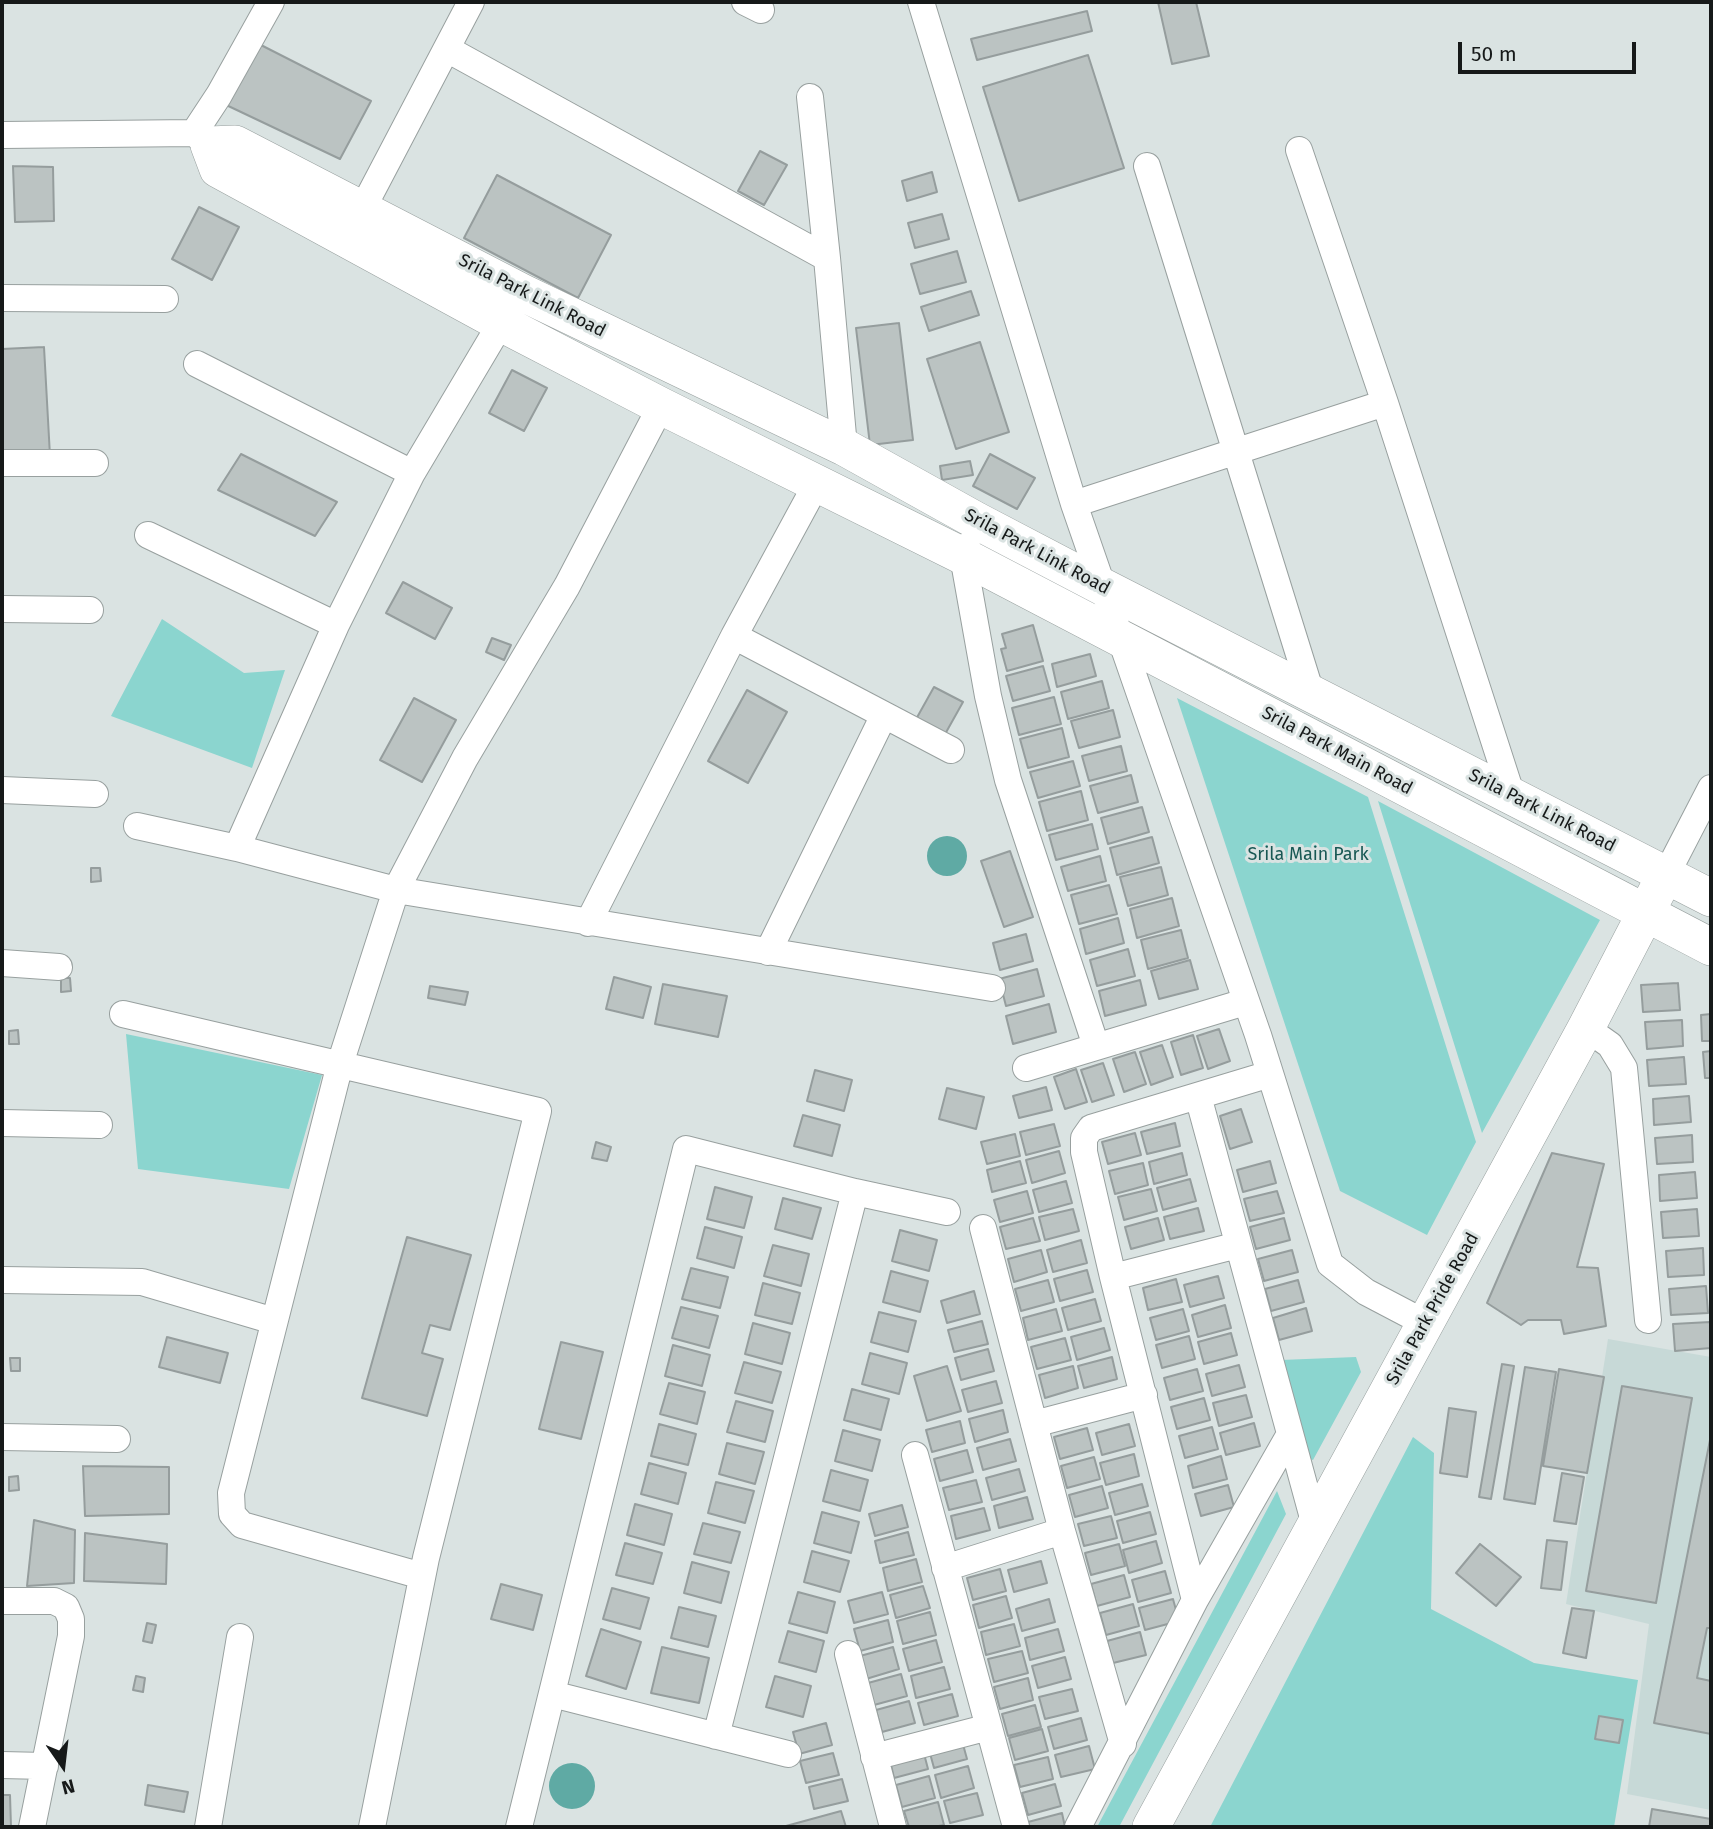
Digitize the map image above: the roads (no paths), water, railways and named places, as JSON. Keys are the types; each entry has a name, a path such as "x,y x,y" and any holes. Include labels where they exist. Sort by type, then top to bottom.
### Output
{"street":[{"path":"2,135 202,139 219,95 271,2"},
{"path":"354,224 471,2"},
{"path":"904,2 951,103"},
{"path":"921,2 1074,504 1270,1073 1329,1264 1366,1292 1424,1323"},
{"path":"447,49 828,258"},
{"path":"810,97 828,258 844,447"},
{"name":"Srila Park Link Road","path":"202,139 235,144 501,323 963,556"},
{"path":"1299,150 1385,403 1512,796"},
{"path":"1147,166 1311,693"},
{"name":"Srila Park Link Road","path":"354,224 523,293 844,447 1103,587 1711,898"},
{"path":"2,298 165,299"},
{"path":"237,848 336,625 412,473 501,323"},
{"path":"197,364 412,473"},
{"path":"1074,504 1385,403"},
{"path":"422,1576 242,1525 232,1514 231,1493 340,1064 396,890 465,758 566,586 661,405"},
{"path":"2,463 95,463"},
{"path":"588,923 734,636 817,483"},
{"path":"977,521 963,556 988,696 1008,780 1096,1046"},
{"path":"148,535 336,625"},
{"name":"Srila Park Main Road","path":"963,556 1711,947"},
{"path":"2,609 90,610"},
{"path":"734,636 951,750"},
{"path":"768,952 884,715"},
{"name":"Srila Park Pride Road","path":"1151,1827 1586,1028 1711,788"},
{"path":"2,790 95,794"},
{"path":"137,826 237,848 396,890 992,988"},
{"path":"2,963 59,967"},
{"path":"1026,1068 1245,1002"},
{"path":"123,1014 538,1111 422,1576 372,1827"},
{"path":"1586,1028 1610,1045 1624,1068 1648,1320"},
{"path":"1195,1600 1113,1277 1084,1152 1084,1138 1091,1128 1270,1073"},
{"path":"1198,1096 1315,1525"},
{"path":"2,1123 99,1125"},
{"path":"519,1827 686,1149 855,1192 947,1212"},
{"path":"716,1736 855,1192"},
{"path":"983,1228 1062,1531 1123,1744"},
{"path":"1113,1277 1238,1245"},
{"path":"2,1280 142,1282 274,1321"},
{"path":"1034,1424 1144,1395"},
{"path":"1078,1827 1195,1600 1290,1434"},
{"path":"2,1437 117,1439"},
{"path":"915,1455 1016,1827"},
{"path":"946,1568 1062,1531"},
{"path":"2,1601 54,1601 66,1607 71,1619 71,1636 32,1827"},
{"path":"208,1827 240,1637"},
{"path":"848,1654 893,1827"},
{"path":"552,1694 788,1754"},
{"path":"874,1757 989,1727"},
{"path":"2,1765 45,1766"}],"park label":[{"name":"Srila Main Park","path":"1308,855"}]}
